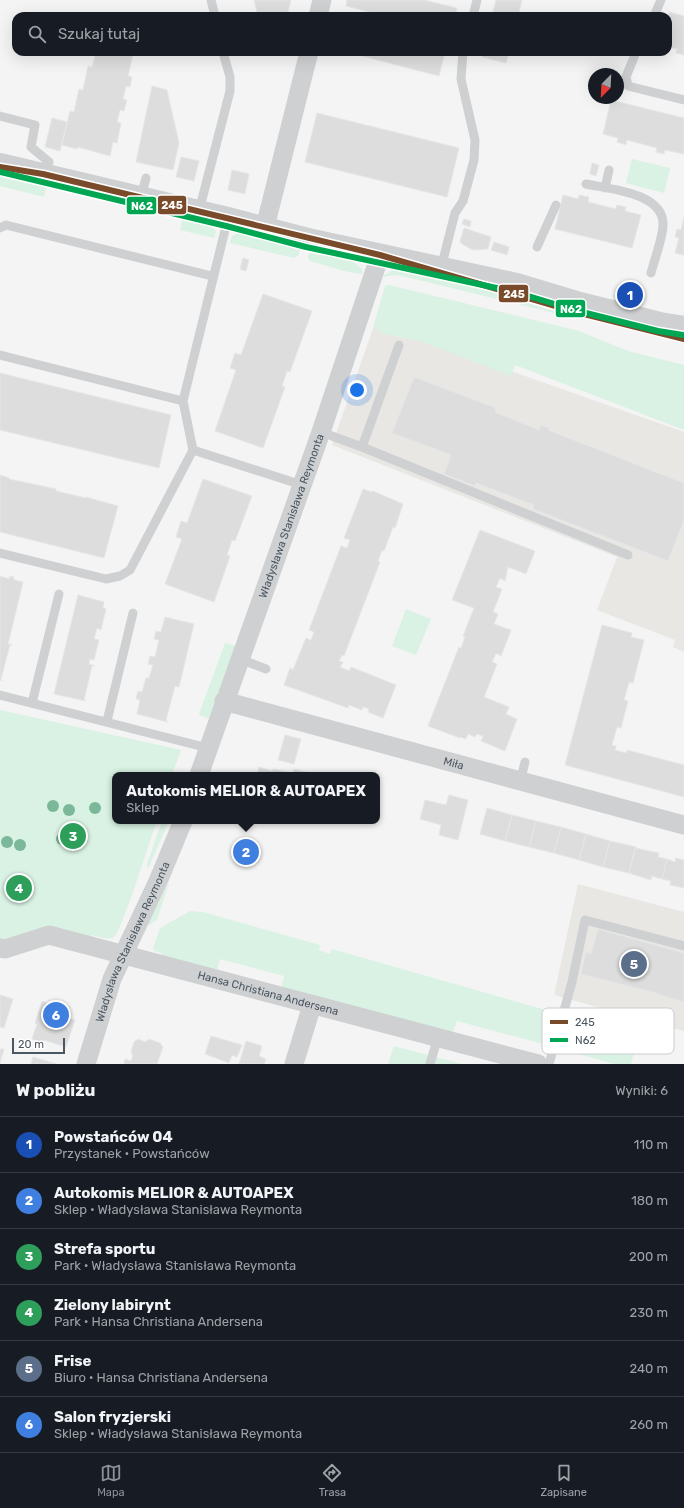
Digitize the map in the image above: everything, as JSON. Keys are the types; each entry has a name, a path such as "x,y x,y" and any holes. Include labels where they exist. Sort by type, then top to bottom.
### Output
{"street":[{"path":"319,12 322,0"},
{"path":"265,227 308,56"},
{"path":"4,166 144,188 199,210 308,239 537,289 580,303 660,324 684,327"},
{"path":"380,255 576,312 684,339"},
{"name":"Władysława Stanisława Reymonta","path":"200,772 321,432 380,255"},
{"name":"Miła","path":"224,701 684,825"},
{"name":"Władysława Stanisława Reymonta","path":"86,1064 112,979 159,879 182,824"},
{"name":"Hansa Christiana Andersena","path":"0,948 5,949 49,935 538,1064"},
{"path":"294,1064 312,1005"}],"lane":[{"path":"211,0 214,12"},
{"path":"474,12 477,0"},
{"path":"656,12 661,0"},
{"path":"199,210 230,91 230,77 224,56"},
{"path":"441,268 455,213 463,201 474,160 475,140 461,79 463,56"},
{"path":"634,56 626,77 628,86 684,100"},
{"path":"0,116 35,125 31,147 49,162"},
{"path":"605,188 609,170"},
{"path":"586,184 647,198 660,210 664,225 651,273"},
{"path":"537,247 556,205"},
{"path":"0,553 106,579 120,576 130,570 193,450 183,401 212,276 228,218"},
{"path":"0,228 6,225 212,276"},
{"path":"362,447 399,345"},
{"path":"0,355 183,401"},
{"path":"321,432 362,447 628,555"},
{"path":"193,450 302,485"},
{"path":"32,703 59,594"},
{"path":"107,722 133,613"},
{"path":"240,659 266,669"},
{"path":"0,695 208,748"},
{"path":"520,782 525,762"},
{"path":"565,1008 585,920 684,946"},
{"path":"430,1064 438,1037"},
{"path":"549,1064 552,1054"}],"shaded area":[{"path":"375,323 684,432 684,652 673,647 675,640 597,610 617,557 332,445"},
{"path":"578,884 684,912 684,1031 674,1028 674,1008 601,1008 554,995"}],"green space":[{"path":"632,159 670,168 664,193 626,183"},
{"path":"0,175 47,184 44,197 0,186"},
{"path":"183,217 212,225 216,232 214,238 180,230"},
{"path":"239,233 300,250 298,256 294,258 230,243 232,236"},
{"path":"309,253 351,260 361,268 363,274 348,272 310,261 308,258"},
{"path":"393,270 400,270 480,288 575,318 398,275 381,277"},
{"path":"389,285 579,331 628,351 684,365 684,430 515,365 511,376 423,342 381,333 374,324 385,286"},
{"path":"406,609 431,619 416,655 392,646"},
{"path":"225,643 237,646 211,719 199,714"},
{"path":"0,710 181,750 173,772 112,772 112,824 156,824 130,902 114,937 105,938 90,935 89,940 0,940"},
{"path":"161,824 168,824 148,869 147,864"},
{"path":"169,883 157,920 147,926 167,885"},
{"path":"190,911 203,912 320,945 319,950 330,954 332,949 542,1009 542,1044 457,1021 453,1032 281,989 284,976 220,959 217,972 161,957 162,953 155,951 153,948 160,928"},
{"path":"394,1046 462,1064 388,1064"},
{"path":"579,1054 634,1054 631,1064 614,1064"}],"building":[{"path":"254,0 291,0 288,12 257,12"},
{"path":"347,0 424,0 457,8 456,12 369,12 346,6"},
{"path":"496,0 522,0 519,12 493,12"},
{"path":"672,13 684,16 684,55 676,53 677,49 672,48"},
{"path":"95,56 133,56 128,76 132,77 130,87 126,86 123,99 127,100 124,111 120,110 117,122 121,123 117,143 113,142 110,156 78,147 77,149 62,145 70,111 74,112 79,89 83,90 88,66 92,67"},
{"path":"362,56 444,56 439,76"},
{"path":"482,56 508,56 506,63"},
{"path":"152,86 167,90 179,143 173,170 136,162"},
{"path":"624,103 684,118 684,154 665,150 664,154 656,152 657,148 627,140 626,145 617,142 618,138 603,134 610,104"},
{"path":"317,113 459,148 447,197 305,162"},
{"path":"52,118 67,122 60,151 45,147"},
{"path":"181,157 199,161 194,181 176,177"},
{"path":"592,163 599,165 596,176 590,174"},
{"path":"232,170 249,174 245,194 228,190"},
{"path":"563,195 578,199 579,195 589,197 588,202 616,209 617,205 626,207 625,211 641,215 632,248 555,229"},
{"path":"684,217 684,255 675,253 679,238 675,237 677,229 681,230"},
{"path":"464,219 471,221 470,227 462,224"},
{"path":"464,228 491,237 488,249 473,250 462,244 460,241"},
{"path":"494,242 509,247 507,255 491,250"},
{"path":"243,258 249,260 246,271 240,269"},
{"path":"263,294 312,311 290,372 287,371 282,386 285,387 263,448 215,431 236,370 230,368 235,353 241,355"},
{"path":"0,373 171,415 159,468 0,430"},
{"path":"414,377 496,408 495,412 539,430 541,425 549,428 548,430 684,483 684,520 668,561 533,509 534,505 476,483 475,486 444,474 451,455 392,433"},
{"path":"0,475 9,479 56,489 56,491 86,497 118,506 104,558 0,532"},
{"path":"203,479 252,496 235,541 232,540 227,555 230,556 214,602 165,584 182,539 176,537 181,521 187,523"},
{"path":"363,489 373,491 403,504 395,528 393,527 384,551 382,550 378,561 380,562 344,656 342,655 339,661 343,662 340,667 349,671 351,667 396,685 383,718 368,712 369,709 363,707 362,710 349,705 348,708 284,685 290,668 293,670 306,638 311,640 314,632 309,630 341,546 347,548 350,540 344,538"},
{"path":"480,530 535,551 526,574 508,567 505,581 500,578 496,587 502,589 493,612 498,614 494,624 511,630 501,656 496,653 492,662 497,664 484,697 509,707 506,714 517,719 505,751 481,741 483,736 477,734 475,737 468,734 466,739 428,726 459,647 461,648 465,637 463,636 474,608 452,600"},
{"path":"0,576 9,579 10,576 14,577 14,580 23,582 8,644 12,645 10,645 1,679 3,681 0,680"},
{"path":"78,595 104,602 103,608 106,609 101,630 97,628 94,639 99,640 94,660 90,659 89,664 95,666 92,666 84,700 86,701 54,694"},
{"path":"165,617 194,624 179,687 175,686 166,720 168,722 137,714 140,700 136,699 138,691 142,692 146,678 149,678 153,665 148,664 150,656 155,657 159,640 154,639 156,631 161,632"},
{"path":"602,625 632,633 631,637 644,640 633,683 629,682 624,700 628,701 621,728 617,727 612,745 616,746 615,750 626,753 627,750 684,765 684,797 565,765"},
{"path":"285,735 301,739 294,764 278,760"},
{"path":"259,767 272,771 273,769 286,772 258,772"},
{"path":"294,769 306,772 294,772"},
{"path":"449,795 468,800 458,840 439,835 441,825 420,819 425,800 446,805"},
{"path":"487,808 512,815 505,841 480,834"},
{"path":"512,815 536,821 529,847 505,841"},
{"path":"536,821 561,827 554,853 529,847"},
{"path":"561,827 586,834 579,860 554,853"},
{"path":"586,834 610,841 603,867 579,860"},
{"path":"610,841 636,847 629,873 603,867"},
{"path":"635,848 659,853 658,857 667,859 662,879 652,876 651,880 629,873"},
{"path":"676,858 684,860 684,888 670,885 671,881 662,879 667,859 675,862"},
{"path":"598,929 684,953 684,1002 660,994 581,974 586,952 591,954"},
{"path":"0,995 13,999 4,1028 0,1027"},
{"path":"42,1001 49,1004 50,1001 70,1007 67,1018 75,1020 66,1047 44,1040 43,1043 32,1039"},
{"path":"211,1036 242,1045 237,1057 232,1055 229,1063 205,1054"},
{"path":"138,1039 145,1042 149,1039 160,1043 163,1047 157,1064 124,1064 125,1059 131,1061 133,1056 131,1052 134,1042"},
{"path":"246,1041 262,1046 259,1056 266,1059 264,1064 239,1064"},
{"path":"0,1049 4,1049 0,1063"},
{"path":"33,1057 57,1064 31,1064"}],"transit line":[{"name":"245","path":"0,167 43,174 380,255 576,312 684,339"},
{"name":"N62","path":"0,172 226,226 306,247 515,292 578,311 658,331 683,335"}],"place":[{"name":"Powstańców 04","path":"630,295"},
{"name":"Strefa sportu","path":"73,836"},
{"name":"Autokomis MELIOR & AUTOAPEX","path":"246,852"},
{"name":"Zielony labirynt","path":"19,888"},
{"name":"Frise","path":"634,964"},
{"name":"Salon fryzjerski","path":"56,1015"}]}
